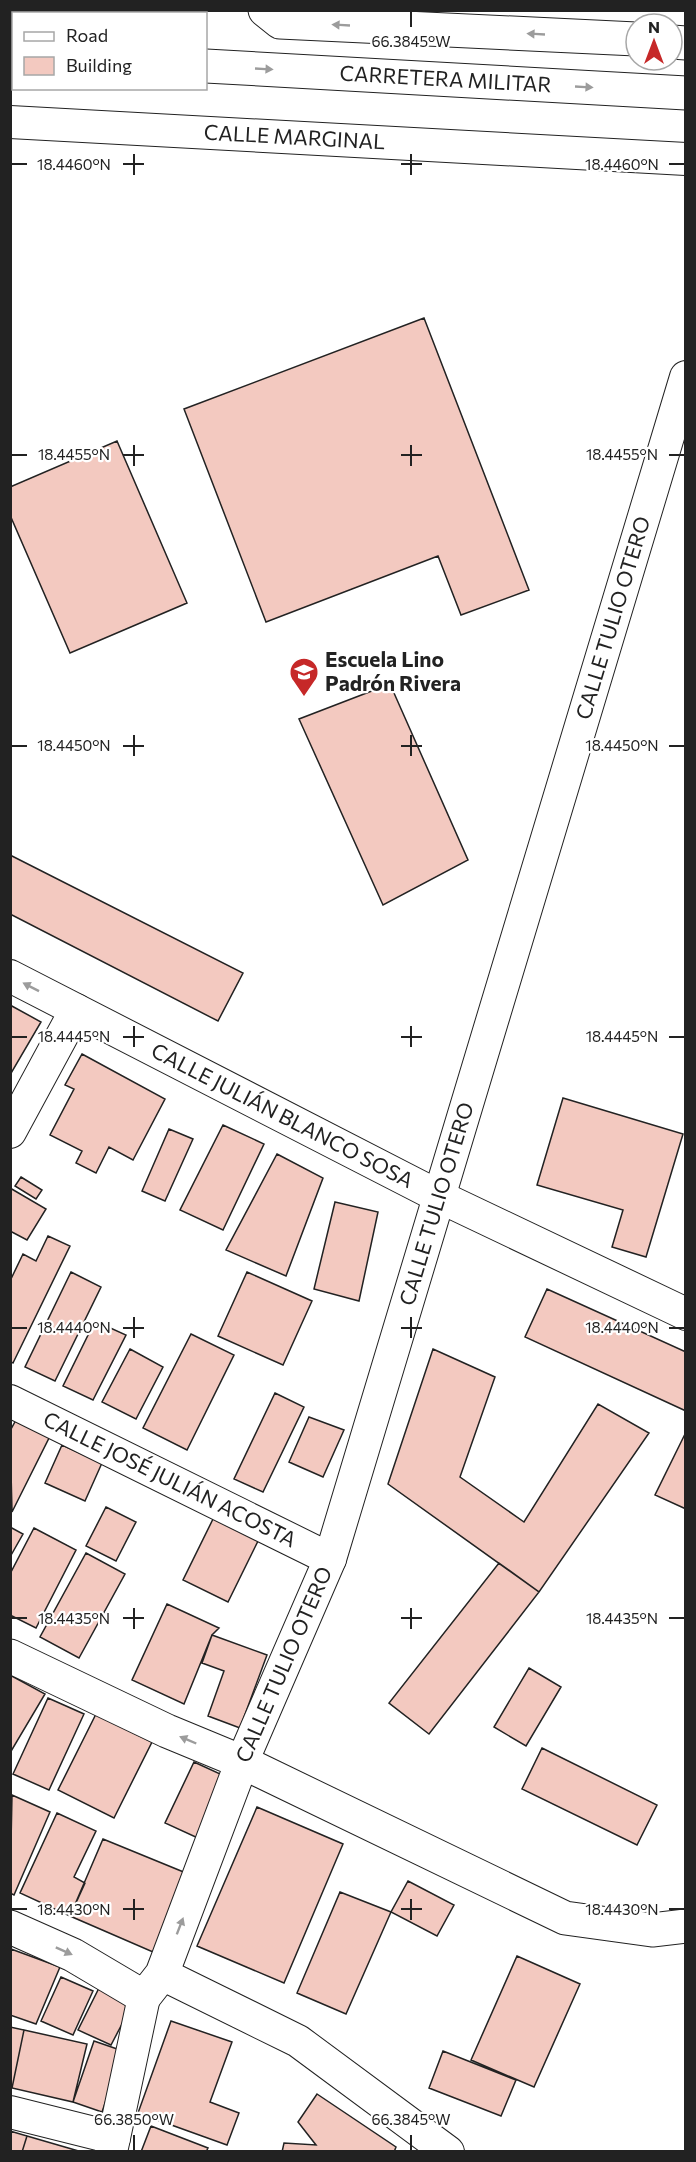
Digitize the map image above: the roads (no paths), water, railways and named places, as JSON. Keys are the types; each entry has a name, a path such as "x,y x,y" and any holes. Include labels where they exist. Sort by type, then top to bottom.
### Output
{"street":[{"path":"265,10 280,22 624,38"},
{"name":"CARRETERA MILITAR","path":"207,66 686,93"},
{"name":"CALLE MARGINAL","path":"10,122 686,159"},
{"name":"CALLE TULIO OTERO","path":"113,2145 153,1985 242,1762 330,1558 686,377"},
{"name":"CALLE JULIÁN BLANCO SOSA","path":"10,976 438,1196 686,1314"},
{"path":"10,1132 76,1010"},
{"name":"CALLE JOSÉ JULIÁN ACOSTA","path":"10,1401 330,1558"},
{"path":"10,1656 167,1731 242,1762 565,1918 652,1930 686,1942"},
{"path":"652,1930 686,1926"},
{"path":"10,1927 73,1955 298,2041 448,2151"},
{"path":"10,2112 113,2145"}],"place":[{"name":"Escuela Lino Padrón Rivera","path":"304,698"}]}
